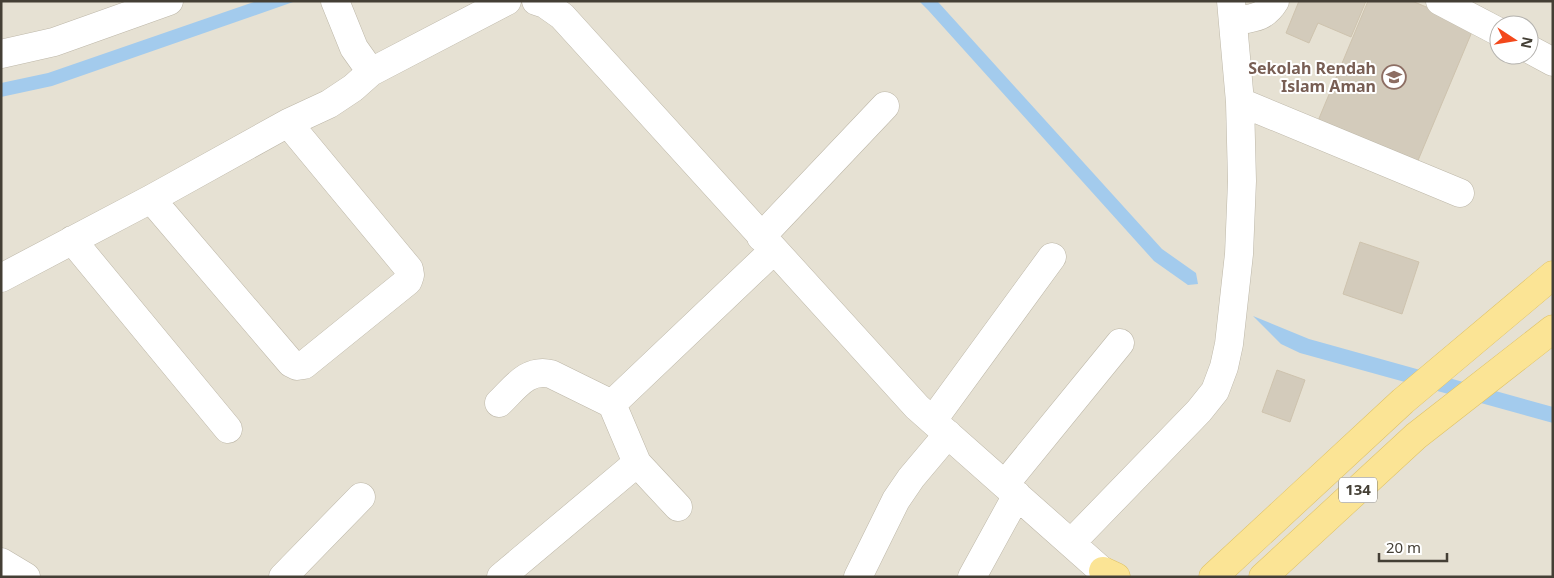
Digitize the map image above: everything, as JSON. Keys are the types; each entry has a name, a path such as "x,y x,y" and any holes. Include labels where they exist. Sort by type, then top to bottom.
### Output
{"main road":[{"path":"1213,576 1403,401 1553,275"},
{"name":"134","path":"1264,576 1416,436 1553,329"}],"street":[{"path":"1,54 54,42 169,1"},
{"path":"1,278 151,199 288,123 329,104 354,88 371,72 507,1"},
{"path":"536,1 545,4 562,16 903,392 940,428 1011,490 1096,569 1199,411 1215,391 1224,368 1229,344 1240,240 1242,181 1240,102 1232,11 1258,18 1270,10 1276,1"},
{"path":"1440,1 1489,27"},
{"path":"339,11 354,48 371,72"},
{"path":"1539,54 1553,62"},
{"path":"1240,102 1460,193"},
{"path":"612,404 768,244 885,106"},
{"path":"151,199 292,363 297,366 304,365 408,281 410,274 409,269 288,123"},
{"path":"72,240 228,429"},
{"path":"858,577 896,500 940,428 1052,257"},
{"path":"972,577 1011,490 1120,344"},
{"path":"499,403 533,373 542,372 551,374 612,404 637,463 678,507"},
{"path":"502,577 637,463"},
{"path":"283,577 362,497"},
{"path":"1,562 26,577"}],"shaded area":[{"path":"1,1 1553,1 1553,577 1,577"}],"water":[{"path":"257,1 296,1 52,86 1,97 1,83 48,73"},
{"path":"919,1 937,1 939,3 1162,249 1196,273 1198,284 1188,285 1154,261"},
{"path":"1253,316 1309,339 1553,407 1553,423 1300,353 1281,344"}],"building":[{"path":"1299,1 1366,1 1351,37 1318,23 1309,43 1286,33"},
{"name":"Sekolah Rendah Islam Aman","path":"1368,1 1412,1 1474,27 1414,170 1315,128"},
{"path":"1360,242 1419,262 1402,314 1343,294"},
{"path":"1277,370 1305,380 1290,422 1262,412"}],"place":[{"name":"Sekolah Rendah Islam Aman","path":"1394,77"}]}
